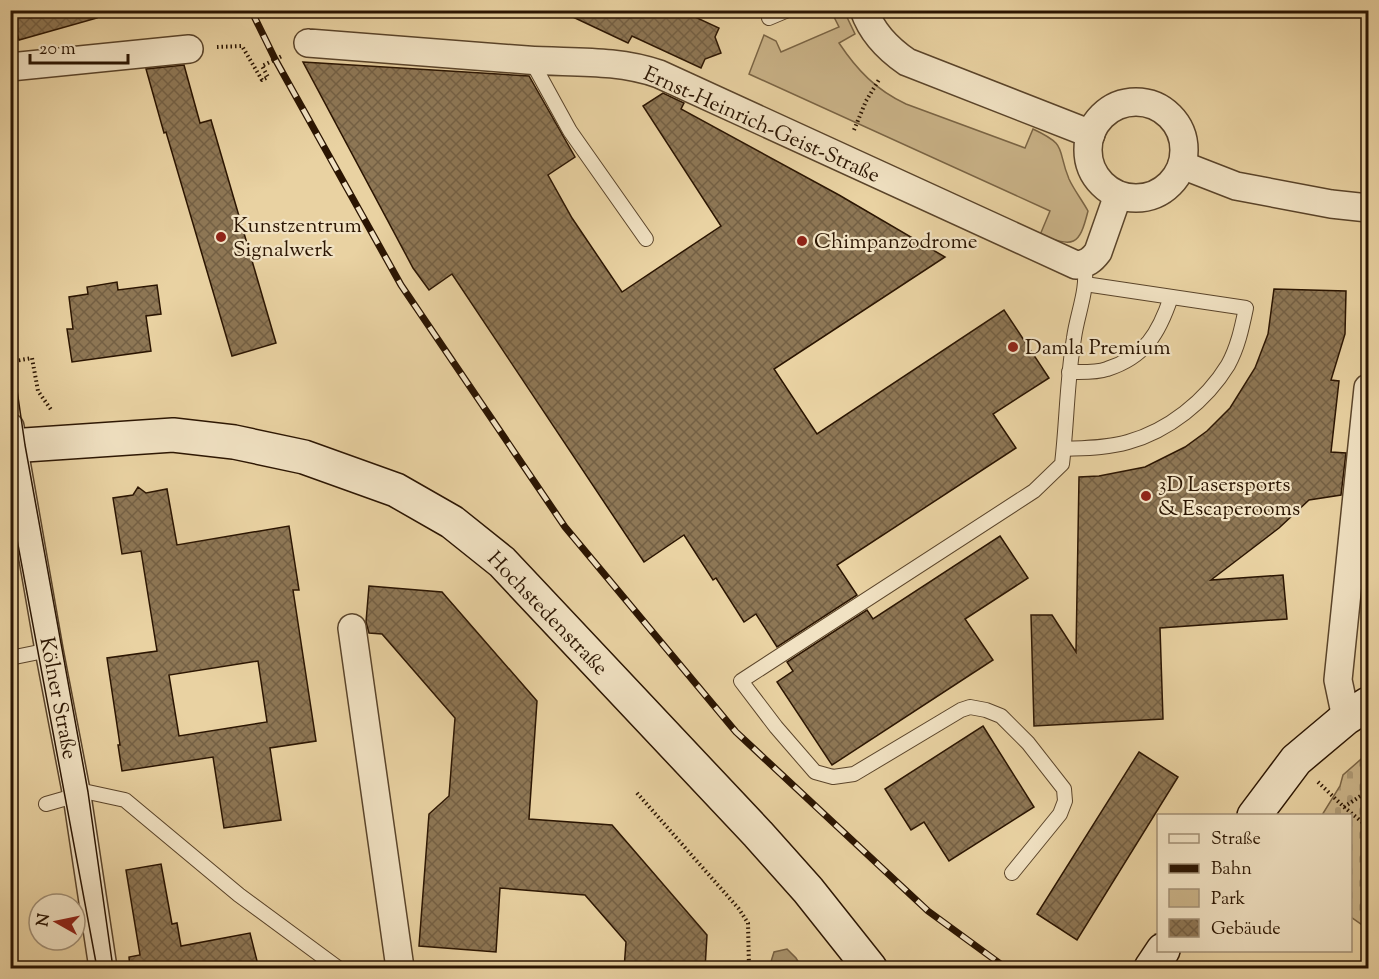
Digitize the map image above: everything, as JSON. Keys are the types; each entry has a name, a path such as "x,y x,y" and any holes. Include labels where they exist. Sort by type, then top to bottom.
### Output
{"street":[{"path":"864,10 874,30 896,54 921,68 1091,134"},
{"path":"10,67 189,49"},
{"name":"Ernst-Heinrich-Geist-Straße","path":"296,49 602,63 641,68 659,74 1076,265 1084,274"},
{"path":"1132,102 1149,104 1164,110 1182,135 1184,150 1182,165 1174,179 1163,190 1133,198 1118,195 1105,187 1095,176 1089,163 1088,148 1091,134 1100,118 1114,107 1132,102"},
{"path":"1182,165 1236,186 1331,204 1368,208"},
{"path":"1084,274 1098,252 1118,195"},
{"path":"1256,814 1296,760 1357,711 1338,680 1368,388"},
{"name":"Hochstedenstraße","path":"12,440 173,435 234,442 304,457 396,490 452,522 502,562 750,826 808,890 870,969"},
{"name":"Kölner Straße","path":"12,440 77,796 103,969"},
{"path":"352,628 400,969"},
{"path":"1151,969 1162,952"}],"lane":[{"path":"769,18 788,10"},
{"path":"531,60 570,132 646,239"},
{"path":"1012,873 1060,814 1065,801 1064,789 1028,742 1001,716 970,707 961,710 860,771 843,777 833,777 815,771 776,727 741,681 1034,491 1062,464 1069,372 1084,274 1170,297 1246,308 1241,335 1228,364 1206,392 1183,414 1160,430 1127,442 1064,449"},
{"path":"1069,372 1106,370 1131,359 1150,342 1164,318 1170,297"},
{"path":"10,658 49,650"},
{"path":"46,804 88,792 125,800 239,895 338,969"}],"path":[{"path":"242,46 262,80 268,77 262,66 296,49"},
{"path":"843,159 866,102 896,54"},
{"path":"1296,760 1368,827"},
{"path":"1344,807 1368,791"},
{"path":"638,793 739,909 748,923 749,969"}],"green space":[{"path":"831,11 844,11 855,34 839,43 846,53 868,78 895,98 1025,148 1033,129 1057,144 1069,179 1088,211 1078,238 1068,242 1040,235 1050,211 749,74 764,35 776,41 781,52 839,27"},
{"path":"1368,753 1368,929 1352,918 1352,814 1323,814 1340,786 1343,775"}],"shaded area":[{"path":"787,949 802,968 769,968 774,952"}],"building":[{"path":"10,10 96,10 97,18 19,40"},
{"path":"558,10 680,10 719,28 715,37 721,53 705,59 701,68 632,36 628,43"},
{"path":"303,62 529,76 575,157 548,175 572,218 622,292 721,226 643,106 663,93 684,103 681,109 839,195 945,257 774,369 817,434 1004,310 1049,378 993,414 1016,448 837,565 857,595 777,647 756,614 744,622 716,578 713,580 684,535 644,562 452,274 429,290 413,268"},
{"name":"Kunstzentrum Signalwerk","path":"184,65 200,123 211,120 276,343 232,356 146,69"},
{"path":"117,282 118,290 157,285 161,314 146,316 151,351 72,362 67,329 73,329 69,297 88,294 87,287"},
{"path":"1274,289 1346,291 1345,334 1331,380 1339,381 1331,452 1346,453 1341,495 1309,500 1279,528 1211,580 1283,575 1287,619 1160,628 1163,719 1034,726 1031,615 1052,615 1076,652 1079,477 1099,476 1145,467 1185,447 1207,431 1230,408 1255,368 1268,334"},
{"path":"138,487 146,493 167,489 177,545 289,526 299,590 293,590 316,741 270,748 281,820 224,828 213,757 122,771 107,658 157,651 141,551 122,554 113,498 133,495","holes":["258,661 267,722 179,736 169,675"]},
{"path":"1000,536 1028,578 965,619 993,660 832,765 777,682 793,671 787,662 867,610 873,619"},
{"path":"369,586 442,592 537,701 529,819 612,825 707,935 705,969 624,969 626,942 585,895 500,888 496,952 419,946 429,814 449,796 455,718 382,634 369,633 366,622"},
{"path":"983,726 1034,807 949,861 924,822 911,830 885,789"},
{"path":"1139,752 1178,777 1077,940 1037,914"},
{"path":"161,864 172,924 177,923 181,946 250,933 259,969 130,969 129,957 140,955 126,870"}],"tram line":[{"path":"10,342 25,445 88,792 113,968"},
{"path":"10,502 97,968"}],"railway":[{"path":"251,10 275,59 401,285 565,527 736,732 928,911 1006,968"}],"place":[{"name":"Kunstzentrum Signalwerk","path":"221,237"},
{"name":"Chimpanzodrome","path":"802,241"},
{"name":"Damla Premium","path":"1013,347"},
{"name":"3D Lasersports & Escaperooms","path":"1146,496"}]}
